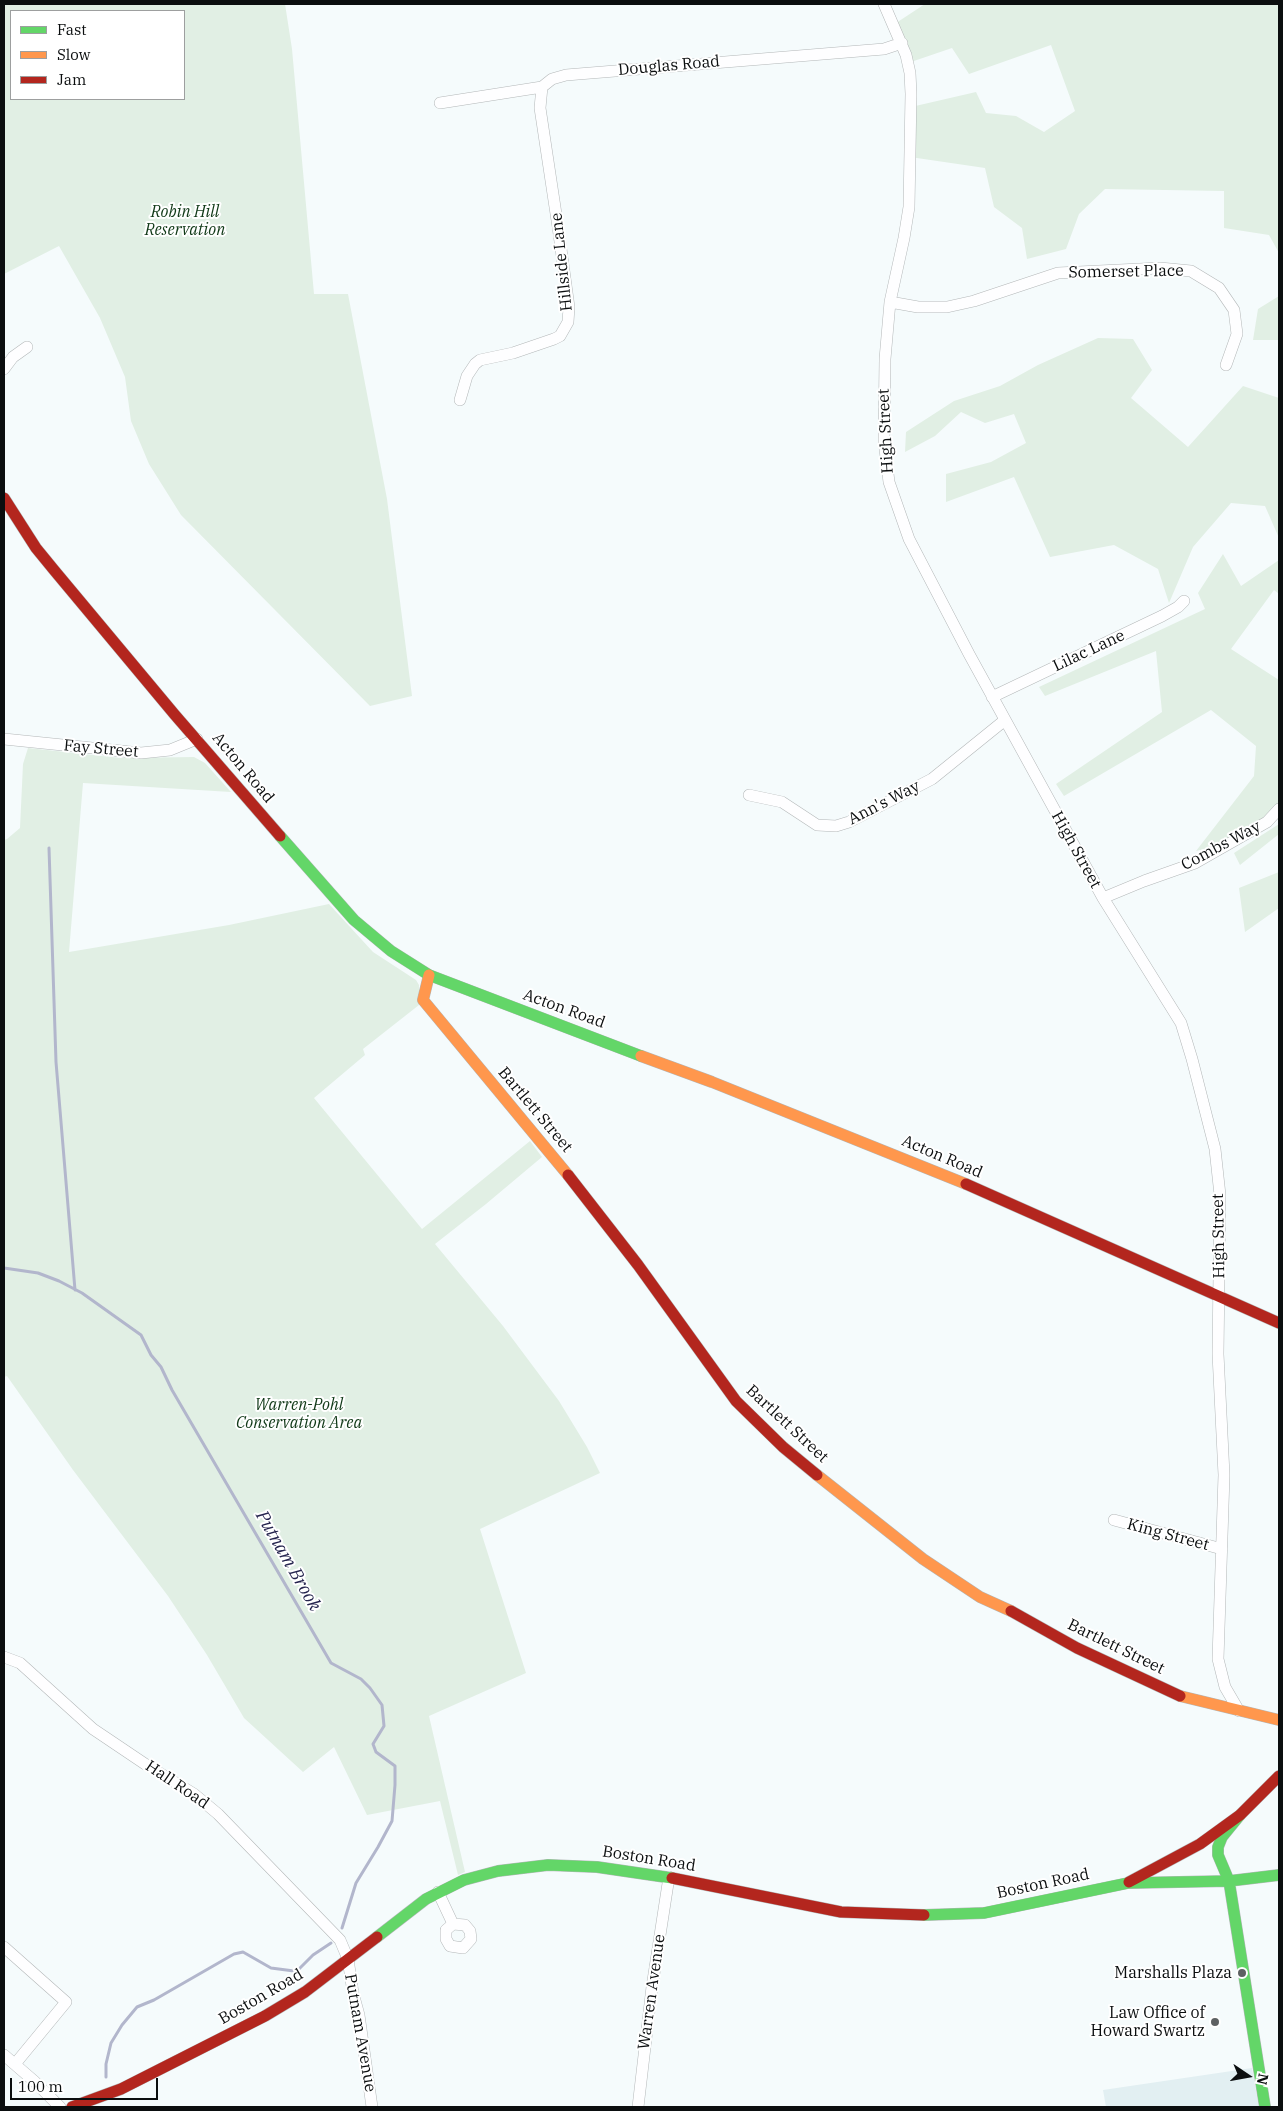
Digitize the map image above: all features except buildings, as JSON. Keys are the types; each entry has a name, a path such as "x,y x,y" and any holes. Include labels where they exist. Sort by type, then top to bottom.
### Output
{"main road":[{"name":"Acton Road","path":"4,498 32,542 54,570 197,739 354,920 390,951 429,975 467,992 703,1079 929,1168 1279,1323"},
{"name":"Bartlett Street","path":"429,975 423,1000 584,1194 638,1265 736,1401 783,1447 923,1559 980,1597 1027,1620 1077,1648 1176,1695 1279,1720"},
{"path":"1265,2107 1229,1881 1220,1863 1218,1847 1222,1837 1240,1815 1276,1779 1279,1767"},
{"path":"1128,1883 1200,1844 1240,1815"},
{"path":"1218,1855 1237,1872 1262,1876"},
{"name":"Boston Road","path":"74,2107 121,2089 265,2016 305,1992 348,1960 406,1912 438,1892 464,1880 513,1869 548,1865 597,1867 669,1877 841,1912 943,1916 984,1913 1128,1883 1229,1881 1262,1876 1279,1876"}],"street":[{"name":"High Street","path":"885,4 902,44 908,63 911,83 909,200 904,238 890,302 886,343 883,411 884,441 889,482 909,538 992,697 1102,898 1181,1023 1192,1059 1215,1149 1220,1196 1218,1354 1224,1475 1218,1659 1225,1688 1239,1711"},
{"name":"Douglas Road","path":"440,103 542,87 552,79 566,75 884,49 902,44"},
{"name":"Hillside Lane","path":"460,400 467,376 480,360 513,353 554,339 560,336 568,322 569,307 540,108 542,87"},
{"name":"Somerset Place","path":"890,302 918,307 947,307 974,301 1058,273 1160,268 1191,271 1220,288 1234,310 1237,334 1226,365"},
{"path":"4,369 13,357 26,347"},
{"name":"Lilac Lane","path":"992,697 1162,616 1178,607 1184,600"},
{"name":"Ann's Way","path":"749,795 782,802 817,825 836,826 849,822 932,779 1005,720"},
{"name":"Fay Street","path":"4,739 141,753 170,750 197,739"},
{"name":"Combs Way","path":"1102,898 1144,880 1195,863 1267,822 1279,809"},
{"name":"King Street","path":"1114,1520 1222,1549"},
{"name":"Hall Road","path":"4,1657 20,1663 93,1729 194,1794 218,1814 340,1940 348,1960"},
{"name":"Warren Avenue","path":"638,2107 652,1987 669,1877"},
{"path":"438,1892 453,1924"},
{"path":"4,1947 66,2002 16,2064"},
{"name":"Putnam Avenue","path":"348,1960 363,2035 372,2107"},
{"path":"4,2055 16,2064 60,2107"}],"shaded area":[{"path":"1252,2068 1259,2107 1106,2107 1103,2090"}],"green space":[{"name":"Robin Hill Reservation","path":"4,4 285,4 292,49 314,294 348,294 387,499 412,696 370,706 181,515 149,464 131,421 125,377 100,318 59,246 4,274"},
{"path":"925,4 1279,4 1279,253 1269,235 1224,228 1224,191 1105,189 1079,214 1066,249 1027,259 1022,228 994,207 985,168 910,157 911,107 976,92 986,113 1016,116 1044,132 1075,111 1051,45 969,74 952,48 908,63 893,25"},
{"path":"1279,296 1279,340 1253,340 1258,309"},
{"path":"1098,338 1133,339 1152,370 1131,398 1188,447 1243,386 1279,398 1279,538 1265,506 1231,503 1193,547 1169,603 1158,569 1114,545 1050,557 1014,477 946,502 946,474 991,462 1026,443 1014,414 985,423 961,412 935,436 905,452 906,432 954,401 1000,386 1038,365"},
{"path":"1223,554 1241,586 1279,560 1279,594 1274,590 1231,649 1279,680 1279,809 1226,844 1196,851 1254,776 1256,746 1211,710 1064,796 1056,784 1162,712 1156,651 1045,696 1039,687 1205,609 1198,593"},
{"name":"Warren-Pohl Conservation Area","path":"28,748 121,758 194,757 205,763 231,792 83,783 69,952 229,925 329,904 373,952 416,980 419,985 419,1005 363,1049 365,1055 314,1098 422,1229 530,1141 542,1157 435,1244 503,1326 559,1401 587,1447 600,1473 480,1529 526,1673 429,1716 465,1872 458,1875 440,1801 367,1815 334,1747 303,1772 244,1718 207,1655 168,1596 73,1470 7,1376 4,1377 4,840 20,828 23,764"},
{"path":"1279,824 1279,834 1240,865 1234,853"},
{"path":"1279,872 1279,908 1245,932 1239,888"}],"waterway":[{"path":"49,848 56,1062 75,1290"},
{"name":"Putnam Brook","path":"4,1268 38,1273 59,1281 82,1293 141,1335 331,1663 361,1679 382,1705 384,1726 373,1744 376,1752 395,1766 392,1821 356,1883 342,1928"},
{"name":"Putnam Brook","path":"106,2077 106,2064 111,2043 122,2025 137,2007 154,2000 234,1954 243,1952 271,1968 294,1971 331,1943"}],"traffic: fast":[{"path":"280,836 354,920 391,951 429,975 641,1056"},
{"path":"1240,1815 1222,1837 1218,1847 1218,1855 1229,1881 1265,2107"},
{"path":"377,1937 426,1899 464,1880 498,1871 548,1865 597,1867 672,1878"},
{"path":"924,1915 984,1913 1128,1883 1229,1881 1279,1875"}],"traffic: slow":[{"path":"429,975 423,1000 568,1175"},
{"path":"641,1056 712,1082 966,1184"},
{"path":"817,1475 923,1559 980,1597 1011,1611"},
{"path":"1180,1696 1279,1720"}],"traffic: jam":[{"path":"4,498 36,548 175,715 280,836"},
{"path":"568,1175 638,1265 736,1401 783,1447 817,1475"},
{"path":"966,1184 1279,1323"},
{"path":"1011,1611 1077,1648 1180,1696"},
{"path":"1129,1882 1200,1844 1240,1815 1279,1776"},
{"path":"672,1878 841,1912 924,1915"},
{"path":"72,2107 121,2089 265,2016 305,1992 377,1937"}],"place":[{"name":"Marshalls Plaza","path":"1242,1973"},
{"name":"Law Office of Howard Swartz","path":"1215,2022"}]}
